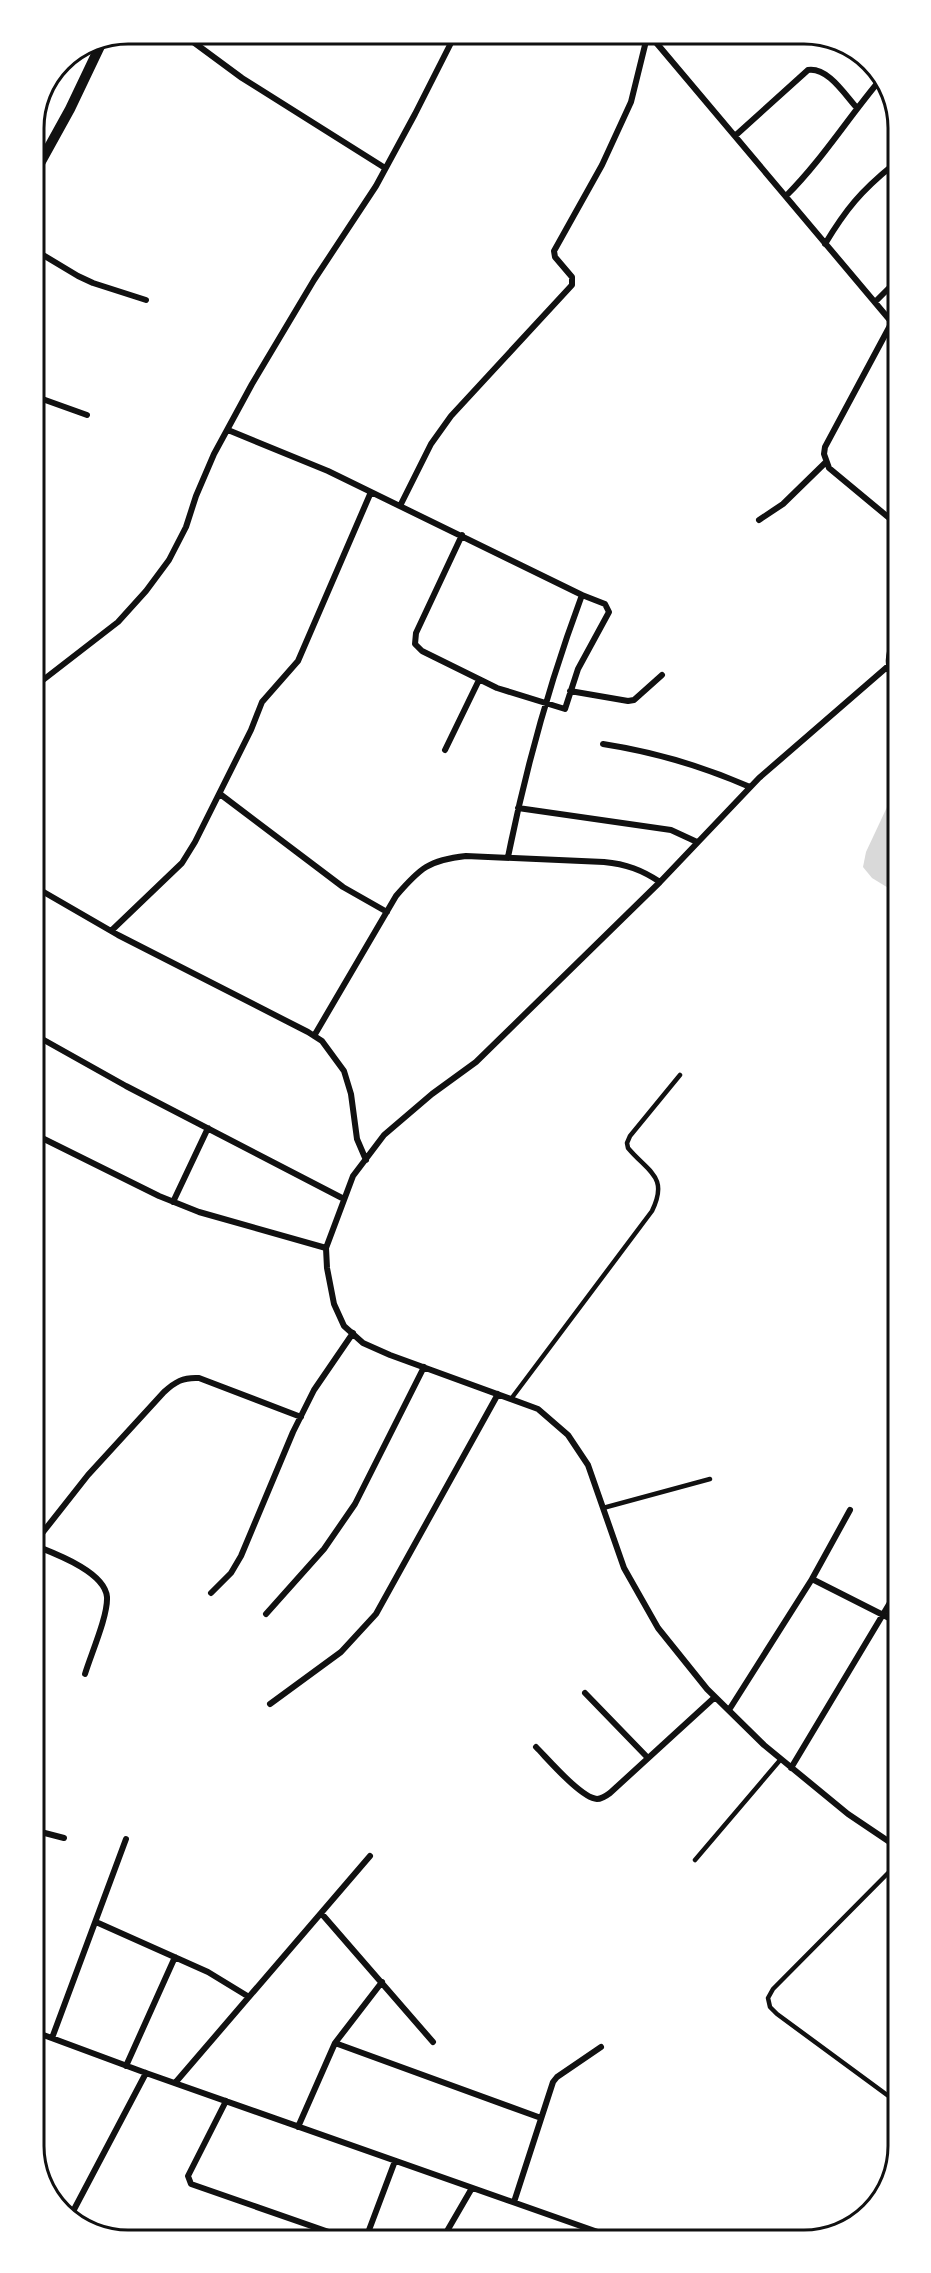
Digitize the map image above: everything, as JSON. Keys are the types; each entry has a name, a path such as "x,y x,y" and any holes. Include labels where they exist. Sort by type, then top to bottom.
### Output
{"street":[{"path":"196,44 242,78 385,168"},
{"path":"44,679 118,622 170,560 186,527 214,454 290,319 385,168 450,44"},
{"path":"400,506 431,444 451,416 572,285 572,277 555,257 554,251 606,156 631,102 645,44"},
{"path":"657,44 888,317"},
{"path":"44,156 99,49"},
{"path":"736,135 808,70 815,69 825,73 857,108"},
{"path":"786,196 811,171 876,85"},
{"path":"825,244 855,199 888,169"},
{"path":"44,255 93,283 146,300"},
{"path":"876,302 888,289"},
{"path":"888,332 825,447 825,463 829,468 888,517"},
{"path":"44,400 87,415"},
{"path":"228,430 328,471 462,536 582,595 605,604 609,612 578,669 565,709 544,704 479,680 422,651 415,644 416,633 462,536"},
{"path":"759,520 783,504 825,463"},
{"path":"111,931 182,863 220,794 262,702 298,661 371,492"},
{"path":"508,857 544,704 582,595"},
{"path":"888,667 750,788 660,882 476,1062 432,1094 384,1135 353,1176 326,1248 327,1268 334,1304 344,1326 363,1343 538,1409 568,1435 588,1465 624,1568 658,1628 715,1697 781,1759 848,1814 888,1841"},
{"path":"570,691 628,701 634,700 662,675"},
{"path":"445,750 479,680"},
{"path":"603,744 637,749 671,758 750,788"},
{"path":"220,794 343,887 387,912"},
{"path":"518,808 671,830 698,842"},
{"path":"314,1036 396,896 411,878 427,865 446,858 466,856 624,864 660,882"},
{"path":"44,892 111,931 322,1041 336,1057 344,1071 351,1094 357,1139 366,1160"},
{"path":"44,1040 344,1199"},
{"path":"173,1202 208,1128"},
{"path":"44,1139 173,1202 199,1212 326,1248"},
{"path":"212,1593 231,1573 241,1556 314,1390 353,1334"},
{"path":"266,1614 324,1549 355,1504 424,1367"},
{"path":"44,1533 95,1467 164,1392 174,1383 186,1377 199,1378 301,1417"},
{"path":"270,1704 341,1652 376,1614 498,1394"},
{"path":"729,1710 812,1580 850,1510"},
{"path":"44,1547 85,1569 101,1584 107,1594 106,1609 85,1674"},
{"path":"812,1580 888,1618"},
{"path":"791,1768 888,1606"},
{"path":"585,1693 648,1758"},
{"path":"536,1747 578,1789 594,1799 601,1798 610,1793 715,1697"},
{"path":"44,1833 64,1838"},
{"path":"52,2038 126,1839"},
{"path":"175,2084 370,1856"},
{"path":"321,1913 434,2042"},
{"path":"96,1922 225,1980 249,1997"},
{"path":"126,2066 175,1957"},
{"path":"298,2127 335,2043 382,1982"},
{"path":"44,2035 175,2084 589,2230"},
{"path":"335,2043 541,2118"},
{"path":"514,2202 550,2087 557,2076 601,2047"},
{"path":"74,2210 146,2073"},
{"path":"226,2101 189,2176 191,2184 321,2229"},
{"path":"369,2229 395,2161"},
{"path":"448,2229 472,2188"}],"lane":[{"path":"511,1399 658,1200 660,1188 655,1176 633,1154 627,1143 630,1136 680,1076"},
{"path":"603,1508 711,1479"},
{"path":"694,1860 781,1759"},
{"path":"888,1873 773,1989 768,1998 770,2007 777,2014 888,2096"}],"shaded area":[{"path":"888,805 888,888 872,878 863,867 866,852"}]}
